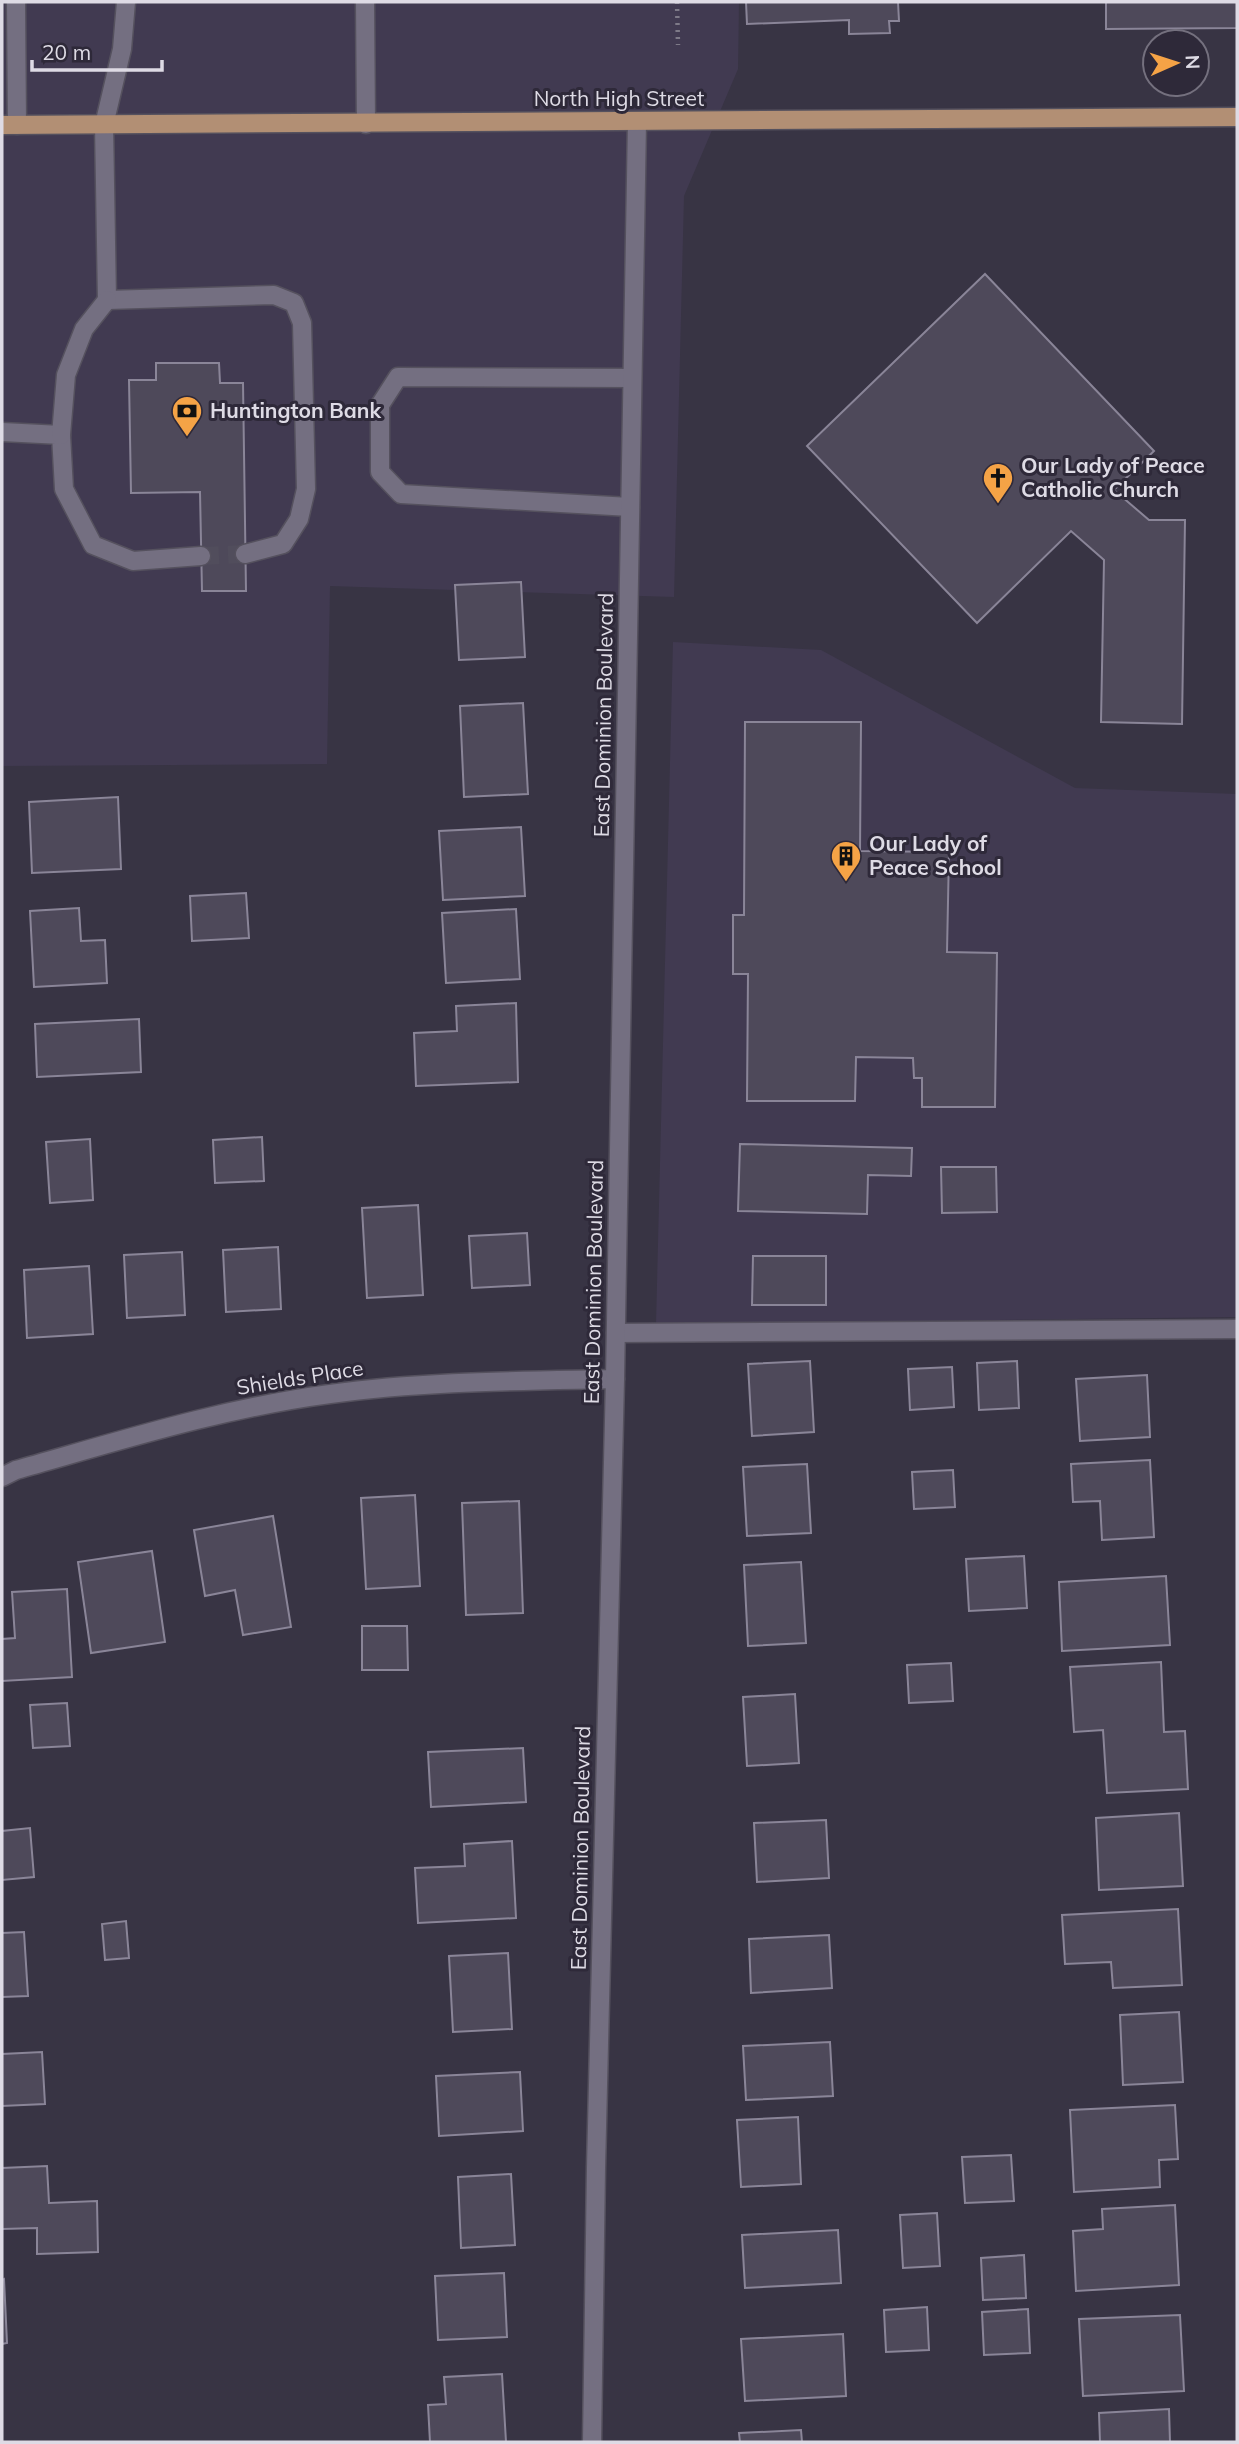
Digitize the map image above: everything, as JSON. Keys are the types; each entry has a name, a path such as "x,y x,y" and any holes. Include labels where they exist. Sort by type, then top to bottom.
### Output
{"main road":[{"name":"North High Street","path":"9,125 1237,117"}],"street":[{"path":"9,125 16,2"},
{"path":"126,2 122,49 104,125 107,300 84,329 66,375 61,435 64,489 93,545 133,561 201,556"},
{"path":"365,2 366,124"},
{"name":"East Dominion Boulevard","path":"592,2442 615,1379 637,122"},
{"path":"107,300 274,296 294,303 302,323 306,489 299,519 283,544 245,554"},
{"path":"630,507 401,494 380,472 380,405 398,377 632,378"},
{"path":"2,432 61,435"},
{"path":"615,1333 1237,1329"},
{"name":"Shields Place","path":"2,1477 16,1470 201,1418 328,1394 434,1383 615,1379"}],"path":[{"path":"677,2 678,45"}],"shaded area":[{"path":"2,2 739,2 738,69 684,196 674,597 330,586 327,764 2,766"},
{"path":"673,642 821,650 1075,788 1237,794 1237,1317 656,1324"}],"building":[{"path":"746,2 898,2 899,21 889,21 890,33 849,34 849,20 747,24"},
{"path":"1106,2 1237,2 1237,28 1106,29"},
{"name":"Our Lady of Peace Catholic Church","path":"985,274 1154,451 1114,490 1149,520 1185,520 1182,724 1101,722 1104,560 1071,531 977,623 807,446"},
{"name":"Huntington Bank","path":"156,363 219,363 220,383 243,383 246,591 202,591 200,492 131,493 129,380 156,380"},
{"path":"521,582 525,657 459,660 455,585"},
{"path":"523,703 528,794 464,797 460,706"},
{"name":"Our Lady of Peace School","path":"745,722 861,722 860,851 949,852 947,952 997,953 995,1107 922,1107 922,1078 914,1078 913,1058 856,1057 855,1101 747,1101 748,974 733,974 733,915 744,915"},
{"path":"118,797 121,869 32,873 29,802"},
{"path":"521,827 525,896 443,900 439,831"},
{"path":"246,893 249,938 192,941 190,896"},
{"path":"79,908 81,941 105,940 107,983 34,987 30,911"},
{"path":"516,909 520,979 446,983 442,913"},
{"path":"516,1003 518,1082 416,1086 414,1033 457,1031 456,1006"},
{"path":"139,1019 141,1072 37,1077 35,1024"},
{"path":"262,1137 264,1181 215,1183 213,1140"},
{"path":"90,1139 93,1200 50,1203 46,1142"},
{"path":"740,1144 912,1148 911,1176 868,1175 867,1214 738,1211"},
{"path":"941,1167 996,1167 997,1212 942,1213"},
{"path":"418,1205 423,1295 367,1298 362,1208"},
{"path":"527,1233 530,1285 472,1288 469,1236"},
{"path":"278,1247 281,1309 226,1312 223,1250"},
{"path":"182,1252 185,1315 127,1318 124,1255"},
{"path":"753,1256 826,1256 826,1305 752,1305"},
{"path":"89,1266 93,1334 27,1338 24,1270"},
{"path":"810,1361 814,1432 752,1436 748,1364"},
{"path":"1017,1361 1019,1408 979,1410 977,1363"},
{"path":"952,1367 954,1407 910,1410 908,1369"},
{"path":"1147,1375 1150,1437 1080,1441 1076,1379"},
{"path":"1150,1460 1154,1537 1102,1540 1100,1501 1073,1502 1071,1464"},
{"path":"807,1464 811,1533 747,1536 743,1467"},
{"path":"953,1470 955,1507 914,1509 912,1472"},
{"path":"415,1495 420,1586 366,1589 361,1498"},
{"path":"519,1501 523,1613 466,1615 462,1503"},
{"path":"273,1516 291,1627 243,1635 235,1590 205,1596 194,1530"},
{"path":"152,1551 165,1642 91,1653 78,1562"},
{"path":"1024,1556 1027,1608 969,1611 966,1559"},
{"path":"801,1562 806,1643 748,1646 744,1565"},
{"path":"1166,1576 1170,1645 1062,1651 1059,1582"},
{"path":"67,1589 72,1677 2,1681 2,1639 15,1638 12,1592"},
{"path":"362,1626 407,1626 408,1670 362,1670"},
{"path":"1161,1662 1164,1732 1185,1731 1188,1789 1107,1793 1103,1730 1074,1732 1070,1667"},
{"path":"951,1663 953,1701 909,1703 907,1665"},
{"path":"795,1694 799,1763 747,1766 743,1697"},
{"path":"67,1703 70,1746 33,1748 30,1705"},
{"path":"523,1748 526,1802 431,1807 428,1752"},
{"path":"1179,1813 1183,1886 1099,1890 1096,1818"},
{"path":"826,1820 829,1878 757,1882 754,1823"},
{"path":"30,1828 34,1877 2,1880 2,1831"},
{"path":"512,1841 516,1918 418,1923 415,1868 465,1866 464,1844"},
{"path":"1178,1909 1182,1985 1113,1988 1111,1962 1065,1964 1062,1915"},
{"path":"126,1921 129,1958 105,1960 102,1924"},
{"path":"24,1932 28,1996 2,1997 2,1933"},
{"path":"829,1935 832,1988 751,1993 749,1939"},
{"path":"508,1953 512,2029 453,2032 449,1956"},
{"path":"1179,2012 1183,2082 1123,2085 1120,2015"},
{"path":"830,2042 833,2096 746,2100 743,2046"},
{"path":"42,2052 45,2104 2,2106 2,2054"},
{"path":"520,2072 523,2131 439,2136 436,2076"},
{"path":"1175,2105 1178,2159 1159,2160 1160,2187 1074,2192 1070,2110"},
{"path":"798,2117 801,2184 741,2187 737,2120"},
{"path":"1011,2155 1014,2201 965,2203 962,2157"},
{"path":"47,2166 49,2203 97,2201 98,2252 37,2254 37,2228 2,2229 2,2168"},
{"path":"511,2174 515,2245 461,2248 458,2177"},
{"path":"1175,2205 1179,2285 1076,2291 1073,2231 1103,2229 1102,2209"},
{"path":"937,2213 940,2266 903,2268 900,2215"},
{"path":"838,2230 841,2283 745,2288 742,2235"},
{"path":"1024,2255 1026,2298 983,2300 981,2258"},
{"path":"504,2273 507,2337 438,2340 435,2276"},
{"path":"4,2279 7,2343 2,2344 2,2280"},
{"path":"927,2307 929,2350 886,2352 884,2310"},
{"path":"1028,2309 1030,2353 984,2355 982,2312"},
{"path":"1180,2315 1184,2391 1083,2396 1079,2319"},
{"path":"843,2334 846,2396 745,2401 741,2339"},
{"path":"502,2374 506,2442 430,2442 428,2405 446,2404 444,2377"},
{"path":"1169,2409 1170,2442 1100,2442 1099,2413"},
{"path":"801,2430 802,2442 740,2442 739,2433"}],"tunnel":[{"path":"201,556 245,554"}],"place":[{"name":"Huntington Bank","path":"187,438"},
{"name":"Our Lady of Peace Catholic Church","path":"998,505"},
{"name":"Our Lady of Peace School","path":"846,883"}]}
